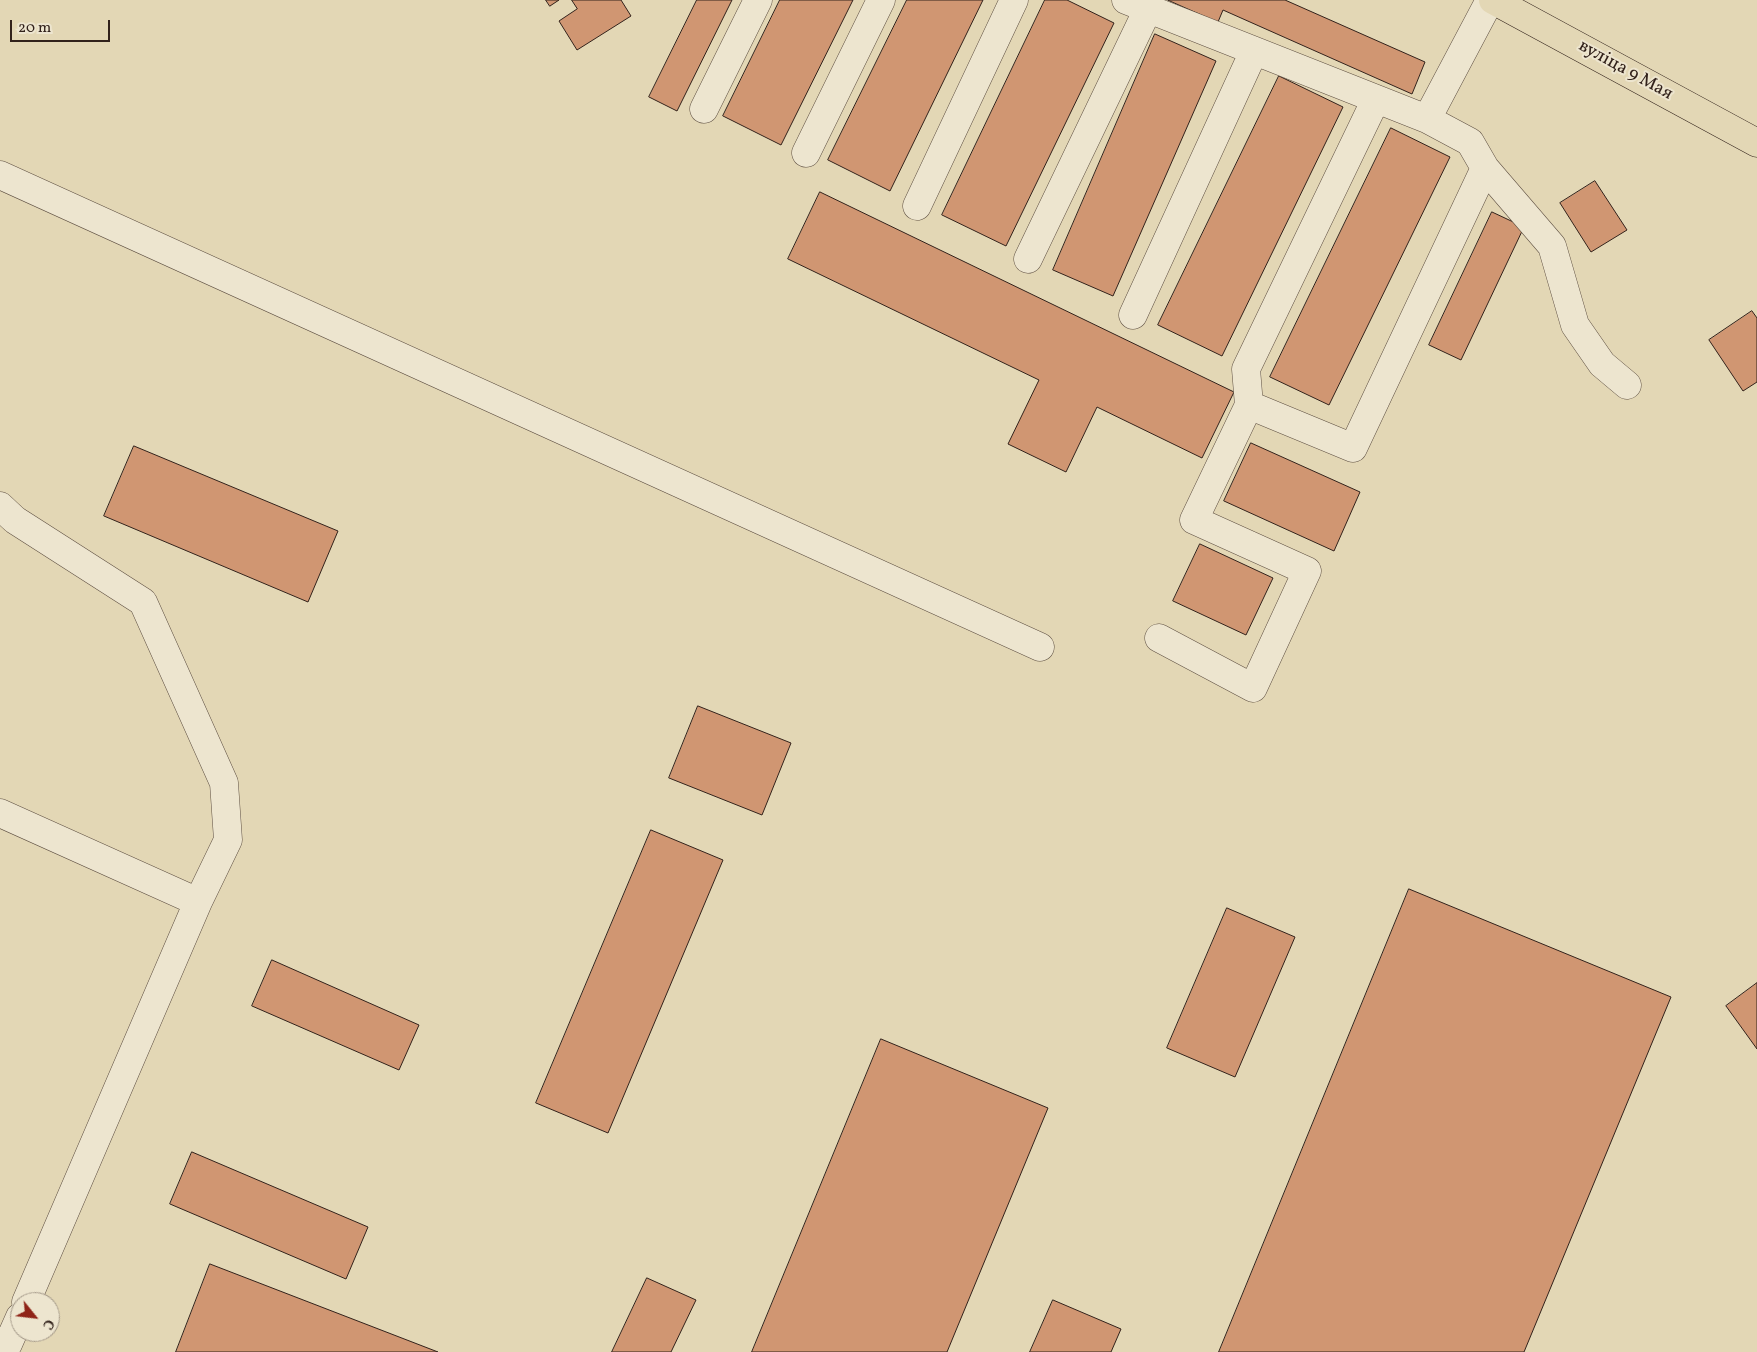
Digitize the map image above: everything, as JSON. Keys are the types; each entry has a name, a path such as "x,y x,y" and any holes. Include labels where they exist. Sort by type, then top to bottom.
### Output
{"main road":[{"name":"вуліца 9 Мая","path":"1491,0 1757,143"}],"lane":[{"path":"704,109 758,0"},
{"path":"806,153 881,0"},
{"path":"917,206 1014,0"},
{"path":"1427,119 1491,0"},
{"path":"1028,258 1137,4 1427,119 1470,142 1485,168 1552,246 1576,325 1602,364 1627,385"},
{"path":"1132,315 1254,51"},
{"path":"1159,638 1253,688 1307,571 1194,520 1249,405 1246,369 1376,99"},
{"path":"1249,405 1353,448 1485,168"},
{"path":"0,175 1040,647"},
{"path":"0,506 15,520 143,602 224,783 228,840 198,902 30,1292"},
{"path":"0,813 198,902"}],"building":[{"path":"546,0 559,0 550,6"},
{"path":"572,0 621,0 631,16 577,50 559,21 577,9"},
{"path":"697,0 732,0 677,111 649,97"},
{"path":"780,0 853,0 781,145 723,116"},
{"path":"907,0 983,0 890,191 828,160"},
{"path":"1045,0 1067,0 1114,23 1006,246 942,215"},
{"path":"1168,0 1285,0 1425,62 1412,94 1223,10 1218,22"},
{"path":"1155,34 1216,61 1113,296 1053,270"},
{"path":"1279,76 1343,107 1222,356 1158,325"},
{"path":"1391,128 1450,157 1329,405 1270,377"},
{"path":"1595,181 1627,230 1591,252 1560,203"},
{"path":"820,192 1234,392 1202,458 1097,407 1066,472 1008,444 1039,380 788,259"},
{"path":"1492,212 1524,227 1461,360 1429,345"},
{"path":"1752,311 1757,318 1757,382 1743,391 1709,340"},
{"path":"1251,443 1360,492 1334,551 1224,501"},
{"path":"134,446 338,531 308,602 104,516"},
{"path":"1200,544 1273,578 1246,635 1173,601"},
{"path":"698,706 791,743 762,815 669,778"},
{"path":"651,830 723,860 608,1133 536,1103"},
{"path":"1409,889 1671,997 1524,1352 1219,1352"},
{"path":"1227,908 1295,937 1235,1077 1167,1048"},
{"path":"272,960 419,1025 399,1070 252,1006"},
{"path":"1757,983 1757,1049 1726,1006"},
{"path":"881,1039 1048,1108 947,1352 752,1352"},
{"path":"192,1152 368,1227 346,1279 170,1204"},
{"path":"210,1264 438,1352 176,1352"},
{"path":"647,1278 696,1300 671,1352 612,1352"},
{"path":"1053,1300 1121,1329 1111,1352 1030,1352"}]}
